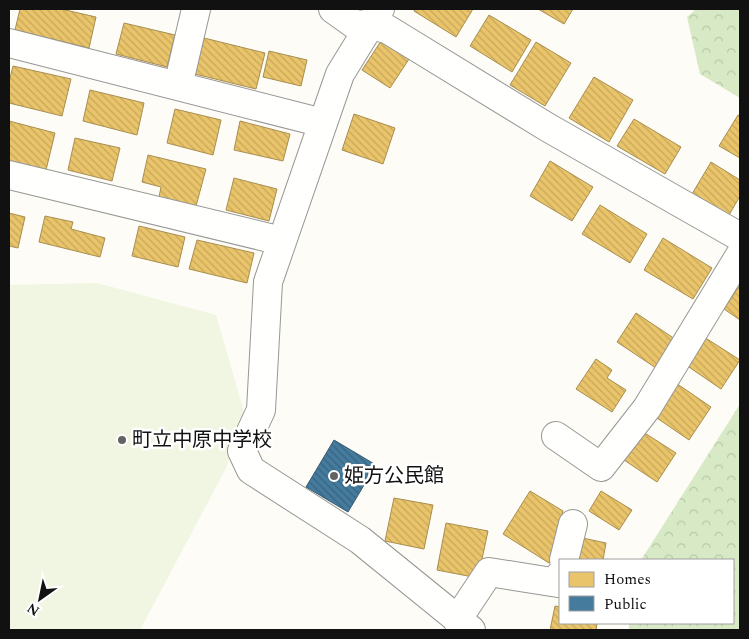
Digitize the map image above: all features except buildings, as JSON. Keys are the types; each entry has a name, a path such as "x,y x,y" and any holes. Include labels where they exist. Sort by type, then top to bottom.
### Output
{"street":[{"path":"178,86 196,9"},
{"path":"334,9 354,24 375,17"},
{"path":"375,17 340,74 268,282 261,410 242,451 251,470 360,540 464,625 489,572 558,583 559,579"},
{"path":"375,17 387,29 547,127 740,237"},
{"path":"9,43 323,123"},
{"path":"9,175 282,242"},
{"path":"556,436 601,467 647,408 740,255"},
{"path":"564,559 573,524"}],"green space":[{"path":"696,9 740,9 740,98 700,74 687,17"},
{"name":"町立中原中学校","path":"97,283 216,315 244,412 226,468 140,630 9,630 9,285"},
{"path":"740,404 740,630 629,630 629,624 734,624 734,559 642,559"}],"place":[{"name":"町立中原中学校","path":"122,440"},
{"name":"姫方公民館","path":"334,476"}]}
